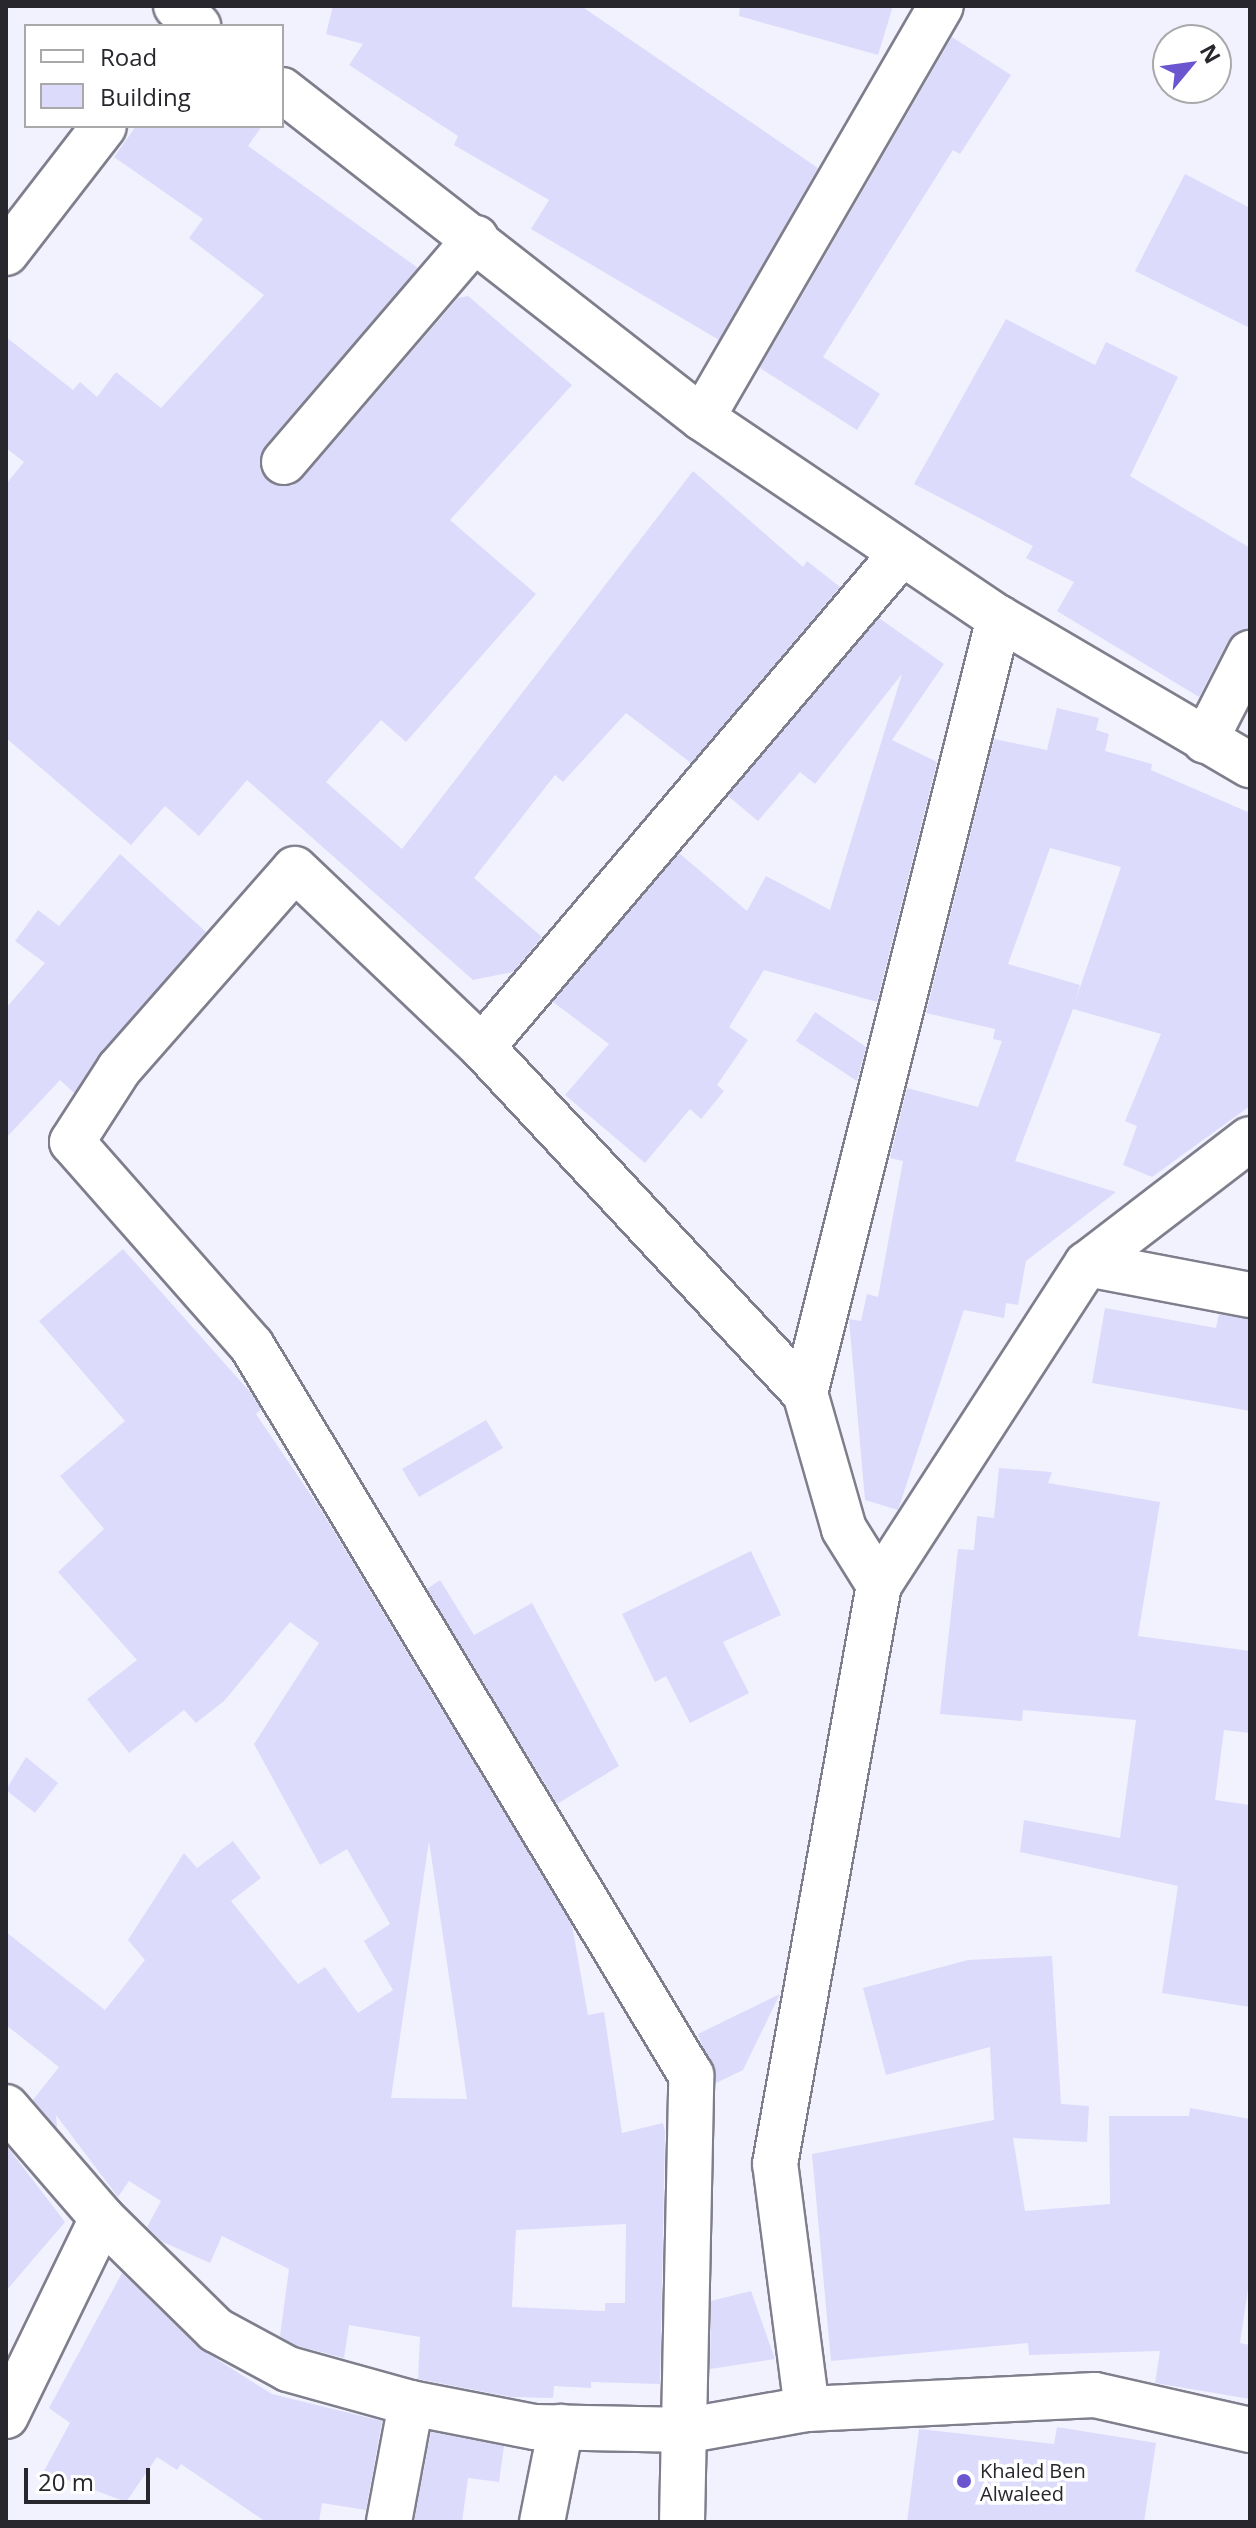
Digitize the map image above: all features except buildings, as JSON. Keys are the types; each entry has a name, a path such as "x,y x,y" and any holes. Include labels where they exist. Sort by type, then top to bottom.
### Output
{"street":[{"path":"702,418 941,6"},
{"path":"284,92 476,238 702,418 999,618 1250,765"},
{"path":"6,253 102,128"},
{"path":"284,462 476,238"},
{"path":"482,1047 902,553"},
{"path":"805,1393 999,618"},
{"path":"1205,741 1250,653"},
{"path":"682,2522 689,2430 691,2075 252,1346 72,1142 119,1069 295,869 482,1047 805,1393 844,1529 879,1585"},
{"path":"807,2409 775,2164 879,1585 1087,1264 1250,1139"},
{"path":"1087,1264 1250,1295"},
{"path":"6,2107 102,2218 216,2330 288,2369 411,2403 561,2427 689,2430 807,2409 1095,2395 1250,2430"},
{"path":"6,2416 102,2218"},
{"path":"389,2522 411,2403"},
{"path":"542,2522 561,2427"}],"place":[{"name":"Khaled Ben Alwaleed","path":"964,2481"}]}
